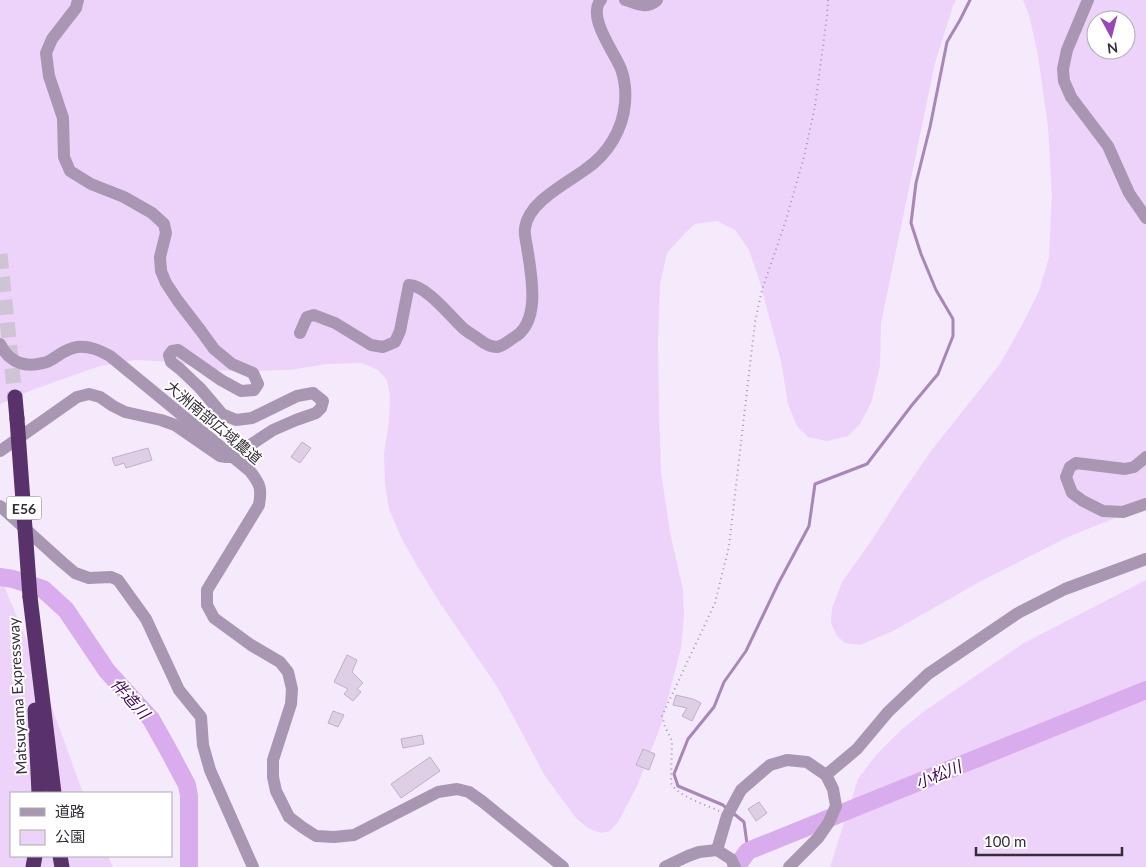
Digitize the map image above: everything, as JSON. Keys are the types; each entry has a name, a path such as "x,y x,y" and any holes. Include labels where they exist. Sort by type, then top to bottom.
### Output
{"highway":[{"name":"Matsuyama Expressway","path":"16,397 39,702 39,792"},
{"path":"39,702 54,792"}],"street":[{"path":"0,451 77,397 88,394 100,397 125,412 175,425 220,456 226,458 232,457 273,430 316,413 321,408 323,401 313,392 285,401 252,418 236,420 222,414 200,388 171,362 169,355 172,350 178,350 221,380 241,391 254,390 258,384 253,373 232,364 214,349 166,283 161,271 160,257 166,233 164,224 152,212 124,197 91,184 70,172 64,157 63,118 50,76 46,52 52,39 76,8 78,0"},
{"path":"300,333 307,317 314,315 334,323 371,345 383,347 395,342 400,331 409,285 414,285 426,292 466,330 488,346 498,347 517,336 526,326 532,307 532,279 525,228 531,213 547,196 588,168 608,148 619,130 625,104 625,82 620,67 606,41 597,15 598,4 601,0"},
{"path":"625,0 646,6 655,3 657,0"},
{"path":"1088,0 1067,50 1063,68 1064,81 1071,97 1108,146 1129,193 1146,218"},
{"name":"大洲南部広域農道","path":"0,344 13,361 29,366 48,362 61,352 77,347 95,348 110,356 250,471 259,483 259,505 207,590 207,605 214,618 251,645 280,662 288,672 292,689 291,704 273,760 273,777 276,791 289,817 316,836 354,835 438,792 457,789 469,792 483,802 563,867"},
{"path":"1146,457 1134,467 1125,469 1076,463 1070,467 1066,477 1072,493 1103,511 1123,512 1146,504"},
{"path":"0,506 75,573 89,578 111,577 118,580 146,619 179,690 200,717 203,744 210,770 253,867"},
{"path":"826,775 857,749 888,712 928,674 1018,613 1065,590 1146,559"},
{"path":"717,850 727,816 741,790 770,765 787,760 807,762 826,775 833,789 836,806 829,822 818,838 789,867"},
{"path":"664,867 699,852 717,850 731,859 736,867"}],"path":[{"path":"727,816 674,788 671,783 672,741 662,716 715,603 729,546 755,322 762,290 785,223 804,157 815,106 828,0"}],"green space":[{"path":"0,0 956,0 935,63 881,323 880,366 871,403 860,424 848,436 827,441 808,437 797,426 788,404 781,361 759,279 749,250 735,230 717,221 695,224 667,253 660,285 658,342 661,472 670,532 683,590 684,616 681,648 661,725 637,786 618,822 610,831 601,833 588,828 576,818 545,776 498,688 440,603 401,537 389,509 385,484 384,453 389,422 390,396 387,380 378,370 362,363 327,364 290,370 209,370 176,362 135,360 100,366 32,390 0,404"},
{"path":"1023,0 1146,0 1146,506 1070,536 983,580 893,631 860,645 845,643 837,636 831,623 832,608 842,582 931,451 1000,364 1039,291 1049,257 1052,194 1048,127 1038,55 1029,15"},
{"path":"0,576 34,658 83,792 10,792 10,857 108,857 113,867 0,867"},
{"path":"1146,580 1146,867 830,867 858,779 876,755 901,730 926,710 1022,644"}],"building":[{"path":"302,442 311,448 300,463 291,457"},
{"path":"148,448 152,460 126,468 124,463 115,466 112,458"},
{"path":"347,655 357,660 352,672 363,683 357,689 361,692 353,701 344,694 348,689 334,682"},
{"path":"676,695 701,703 692,721 682,716 687,708 673,705"},
{"path":"333,711 344,715 338,727 328,723"},
{"path":"422,735 424,744 403,748 401,739"},
{"path":"643,749 655,754 649,770 636,765"},
{"path":"430,757 440,771 401,798 391,784"},
{"path":"759,802 767,813 756,821 748,809"}],"waterway":[{"path":"726,808 678,786 674,774 688,739 714,707 724,682 746,651 778,584 809,526 815,484 867,464 938,374 953,336 953,319 936,290 911,223 916,183 930,127 947,42 970,0"},
{"name":"伴造川","path":"0,577 13,579 43,589 66,610 107,671 151,719 187,785 189,796 189,867"},
{"name":"小松川","path":"736,867 748,851 1146,690"},
{"path":"733,813 744,822 748,851"}],"tunnel":[{"path":"0,254 15,397"}]}
